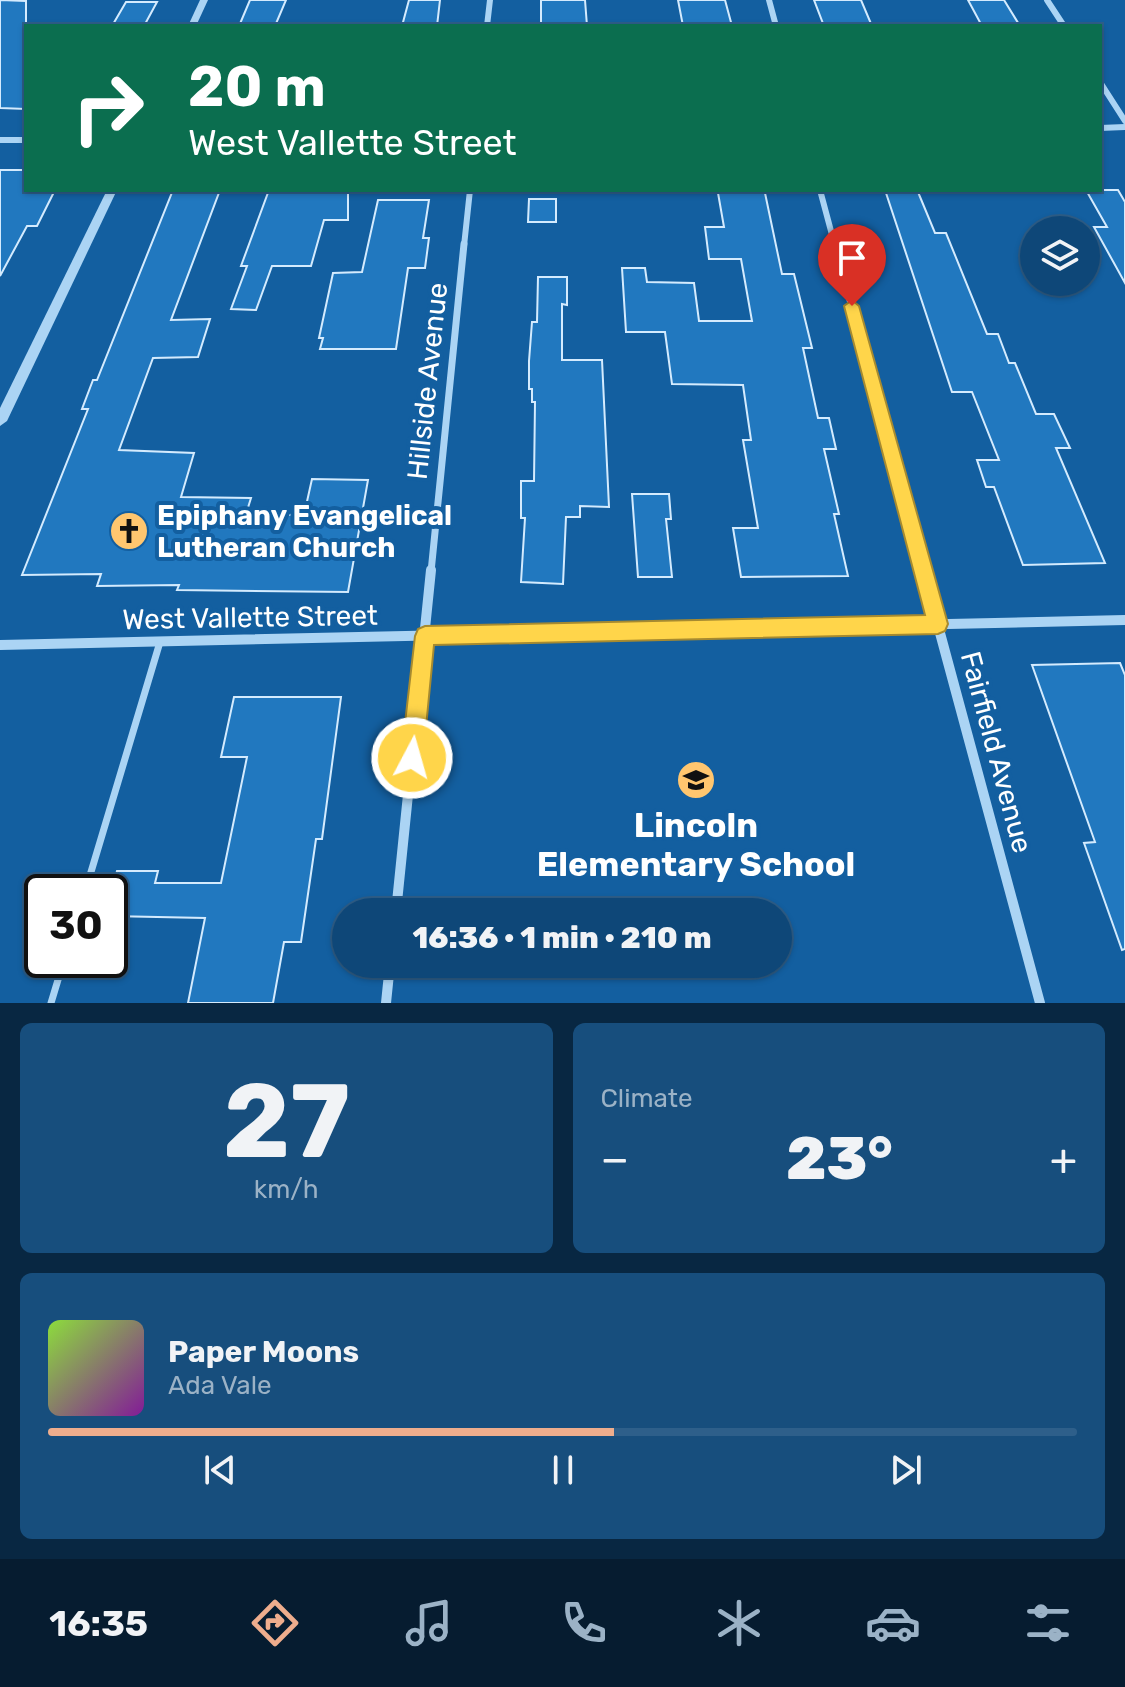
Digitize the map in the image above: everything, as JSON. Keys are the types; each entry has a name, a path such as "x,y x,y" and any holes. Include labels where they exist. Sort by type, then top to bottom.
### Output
{"street":[{"path":"193,24 204,0"},
{"path":"487,24 490,0"},
{"path":"769,0 775,24"},
{"path":"1047,0 1063,24"},
{"path":"1102,85 1125,121"},
{"path":"1102,128 1125,127"},
{"path":"0,140 24,140"},
{"path":"0,421 111,192"},
{"name":"Hillside Avenue","path":"397,898 470,192"},
{"name":"Fairfield Avenue","path":"821,192 1040,1003"},
{"name":"West Vallette Street","path":"0,645 1125,620"},
{"path":"386,1003 389,978"}],"lane":[{"path":"90,874 160,642"},
{"path":"51,1003 59,978"}],"building":[{"path":"0,0 26,1 24,109 0,108"},
{"path":"250,0 286,0 276,24 240,24"},
{"path":"409,0 440,0 437,24 403,24"},
{"path":"541,0 585,0 587,24 541,24"},
{"path":"678,0 725,0 731,24 683,24"},
{"path":"814,0 861,0 871,24 823,24"},
{"path":"968,0 1004,0 1019,24 981,24"},
{"path":"126,2 157,2 145,24 113,24"},
{"path":"0,170 24,170 24,192 54,192 37,226 27,226 0,276"},
{"path":"1118,190 1125,202 1125,283 1100,238 1100,227 1107,227 1087,192"},
{"path":"172,192 219,192 171,320 210,319 198,357 153,358 119,450 194,453 181,497 251,498 246,514 304,515 312,479 368,480 348,592 177,590 179,585 97,586 101,574 22,575 88,409 82,409 93,380 97,380"},
{"path":"268,192 348,192 348,220 324,220 311,266 272,266 256,310 231,309 247,266 241,266"},
{"path":"918,192 935,233 946,233 987,334 998,334 1009,363 1015,363 1036,414 1054,414 1070,448 1056,448 1105,563 1023,565 994,487 986,487 977,460 999,460 972,392 952,392 886,193"},
{"path":"718,193 765,193 782,274 794,274 812,348 803,348 818,418 829,418 836,449 824,449 839,514 834,514 848,576 741,577 733,528 758,528 743,440 751,440 743,385 672,384 665,332 626,332 622,268 645,268 647,282 694,283 699,321 752,321 741,259 709,259 705,227 724,227"},
{"path":"529,199 556,199 556,222 528,222"},
{"path":"378,200 429,200 423,238 429,238 425,268 408,268 396,349 320,349 323,338 319,338 333,273 362,272"},
{"path":"538,277 567,277 567,305 562,304 562,360 602,360 609,507 580,506 580,517 566,517 563,584 521,582 525,518 521,518 521,481 534,481 535,402 532,402 532,389 529,389 529,361 532,322 537,322"},
{"path":"632,494 669,494 671,519 666,519 672,577 638,577"},
{"path":"1120,663 1125,675 1125,949 1122,950 1084,843 1095,842 1032,665"},
{"path":"234,697 341,697 322,839 316,839 301,942 284,942 273,1003 188,1003 205,918 128,916 128,874 116,874 117,871 158,871 155,883 221,883 247,757 221,757"}],"place":[{"name":"Epiphany Evangelical Lutheran Church","path":"129,531"},
{"name":"Lincoln Elementary School","path":"696,780"}],"route":[{"path":"412,758 425,636 938,624 852,306"}]}
